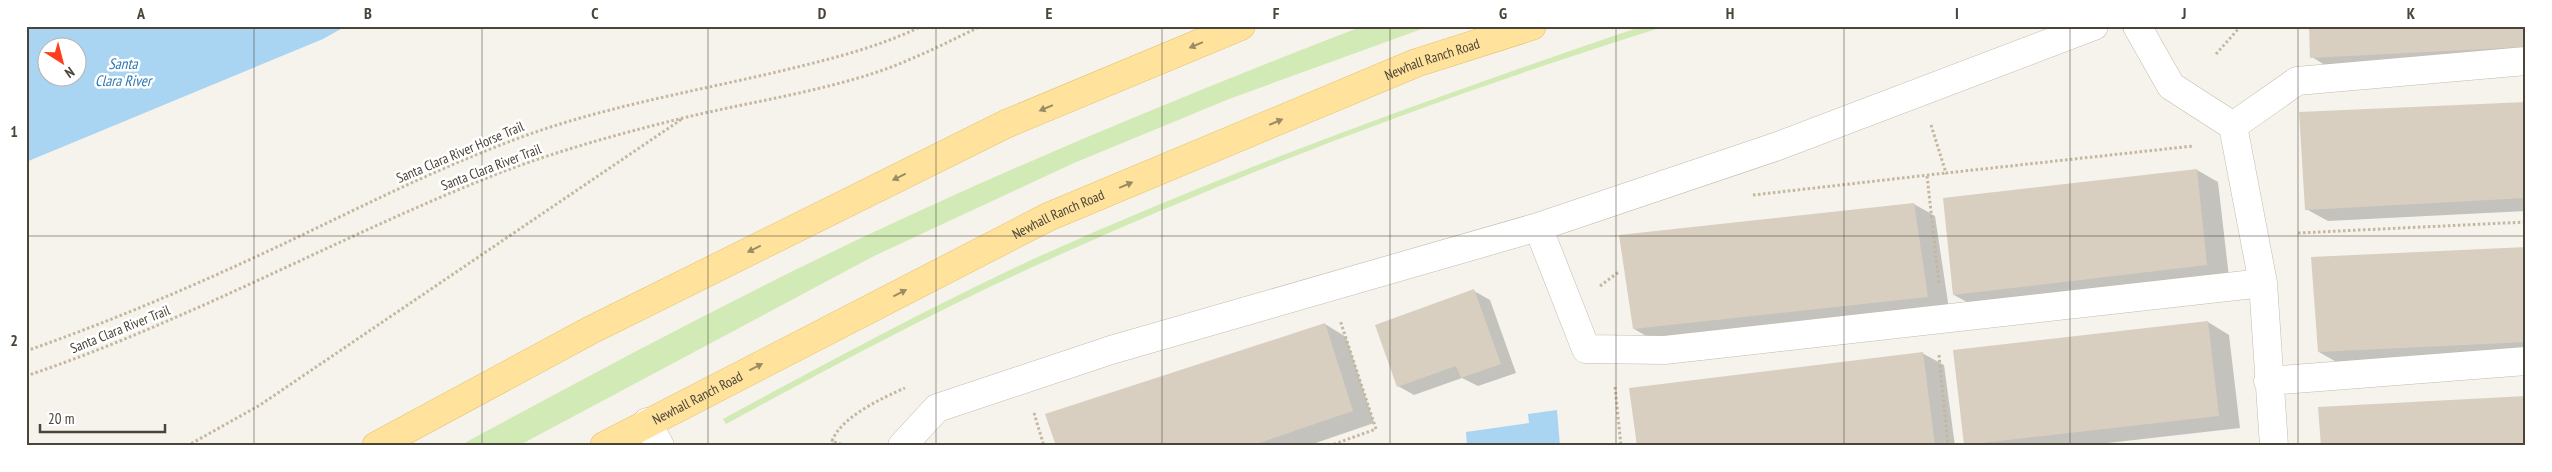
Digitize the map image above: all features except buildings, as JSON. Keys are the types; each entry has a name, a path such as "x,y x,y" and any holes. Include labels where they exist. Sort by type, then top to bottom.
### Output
{"main road":[{"path":"376,446 591,330 1006,124 1241,26"},
{"name":"Newhall Ranch Road","path":"607,445 648,422 1048,217 1416,64 1532,26"}],"street":[{"path":"2137,26 2171,86 2233,126 2263,283 2268,381 2274,446"},
{"path":"902,446 937,408 1111,350 1538,228 1778,146 2081,28"},
{"path":"2233,126 2297,81 2526,60"},
{"path":"1538,228 1586,349 1665,350 2263,283"},
{"path":"2268,381 2526,361"},
{"path":"648,422 660,446"}],"path":[{"name":"Santa Clara River Horse Trail","path":"26,352 186,289 380,198 511,141 640,101 715,86 859,50 922,26"},
{"name":"Santa Clara River Trail","path":"26,376 89,355 187,315 344,242 502,172 579,146 684,118 817,90 870,75 919,55 980,26"},
{"path":"2216,54 2241,26"},
{"path":"187,446 260,404 684,118"},
{"path":"1930,124 1946,173"},
{"path":"1744,196 2194,146"},
{"path":"1927,176 1940,293"},
{"path":"2298,233 2526,222"},
{"path":"1597,288 1620,271"},
{"path":"1329,287 1376,429 1329,446"},
{"path":"1939,352 1948,446"},
{"path":"1615,387 1621,446"},
{"path":"1034,413 1044,446"},
{"path":"829,446 832,441"}],"green space":[{"path":"1363,26 1430,26 1229,99 1074,163 874,256 518,446 459,446 728,304 891,224 1008,171 1126,121"},
{"path":"1666,26 1430,105 1198,195 1122,227 965,299 845,360 726,424 723,419 880,335 1000,275 1188,193 1337,134 1564,53 1640,27"}],"water":[{"name":"Santa Clara River","path":"26,26 346,26 323,39 26,162"},
{"path":"1557,410 1560,446 1467,446 1466,432 1529,423 1528,414"}]}
